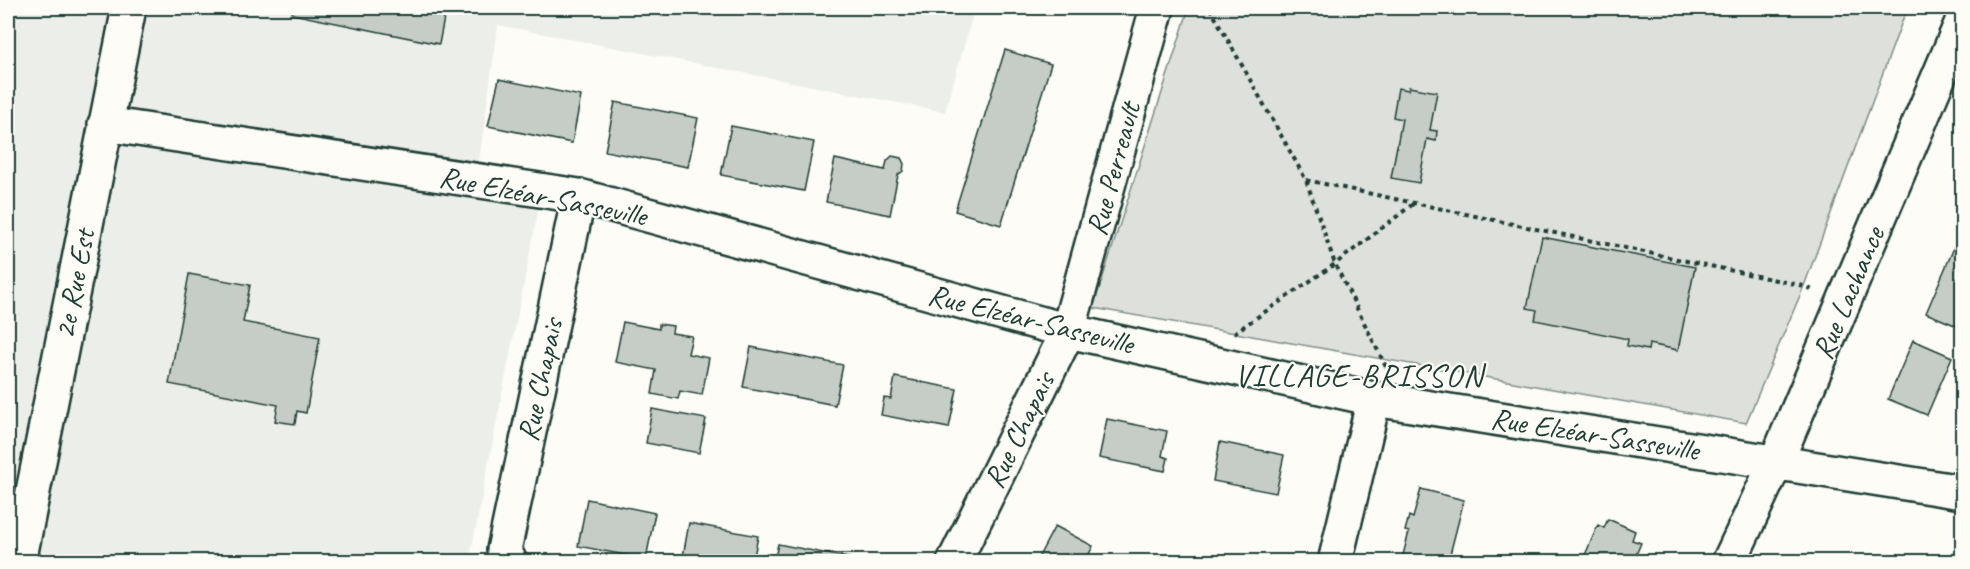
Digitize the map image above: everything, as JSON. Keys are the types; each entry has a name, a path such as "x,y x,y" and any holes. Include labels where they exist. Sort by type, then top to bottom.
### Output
{"street":[{"name":"2e Rue Est","path":"19,561 129,8"},
{"name":"Rue Perreault","path":"1068,331 1157,8"},
{"name":"Rue Lachance","path":"1729,561 1776,462 1962,22"},
{"name":"Rue Elzéar-Sasseville","path":"105,124 579,196 1068,331 1389,402 1962,492"},
{"name":"Rue Chapais","path":"510,561 504,550 579,196"},
{"name":"Rue Chapais","path":"954,561 1068,331"},
{"path":"1335,561 1389,402"}],"path":[{"path":"1210,8 1306,180 1335,264 1389,402"},
{"path":"1306,180 1804,286 1844,302"},
{"path":"1195,360 1335,264 1413,203"}],"shaded area":[{"path":"8,8 975,8 945,112 498,25 476,183 541,196 469,562 8,561"},
{"path":"1189,8 1907,8 1804,286 1746,423 1093,308"}],"building":[{"path":"293,8 446,8 439,44 292,14"},
{"path":"1005,50 1051,64 1001,225 955,211"},
{"path":"499,79 581,96 572,143 488,126"},
{"path":"1409,87 1437,92 1430,130 1437,131 1436,141 1427,139 1419,183 1391,178 1402,119 1393,117 1398,88 1409,90"},
{"path":"615,102 698,118 688,167 605,151"},
{"path":"731,126 814,142 804,191 721,175"},
{"path":"892,156 901,158 904,164 903,171 898,175 890,215 826,202 835,159 885,170 887,161"},
{"path":"1542,237 1695,267 1678,350 1649,344 1648,350 1627,346 1628,339 1535,320 1537,310 1527,308"},
{"path":"1956,243 1962,245 1962,328 1926,313"},
{"path":"189,274 250,285 243,322 320,337 306,413 297,411 295,424 275,421 278,405 169,384"},
{"path":"623,322 659,329 659,324 673,326 672,333 692,336 688,354 709,358 702,395 680,391 678,399 652,394 656,370 615,362"},
{"path":"1913,340 1952,357 1927,415 1888,399"},
{"path":"751,347 843,365 835,405 743,387"},
{"path":"895,377 957,389 949,428 881,415 884,398 891,399"},
{"path":"652,409 706,419 699,453 646,443"},
{"path":"1107,419 1167,431 1162,456 1168,458 1165,471 1099,458"},
{"path":"1220,442 1284,455 1276,493 1213,481"},
{"path":"1421,489 1464,500 1448,562 1406,562 1407,557 1403,555 1409,532 1405,531 1409,516 1413,518"},
{"path":"587,499 655,513 646,559 578,546"},
{"path":"1608,519 1635,531 1632,540 1641,543 1633,562 1582,562 1598,525 1604,528"},
{"path":"689,523 758,536 753,562 682,562"},
{"path":"1055,526 1093,546 1085,562 1036,562"},
{"path":"778,544 854,559 853,562 774,562"}],"district":[{"name":"VILLAGE-BRISSON","path":"1359,375"}]}
